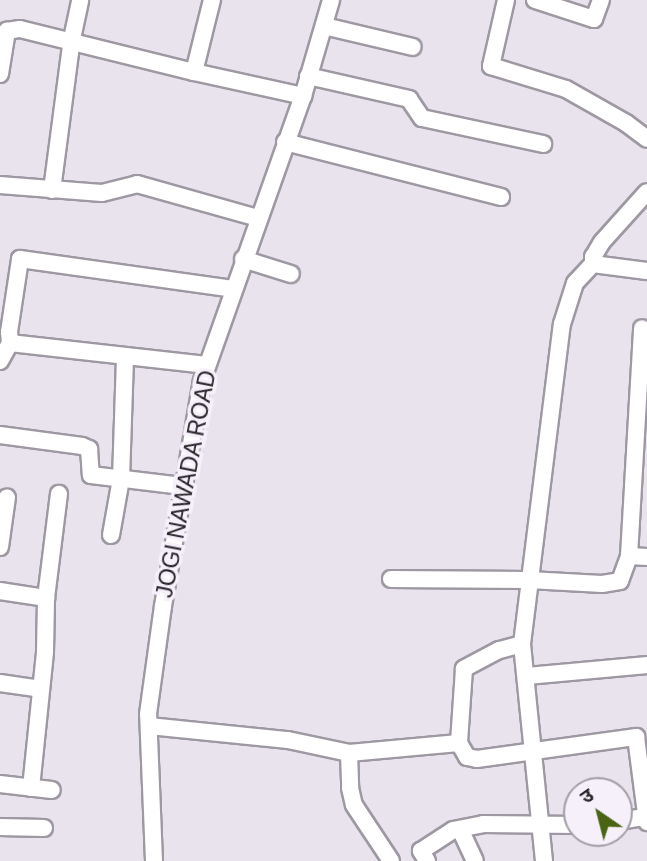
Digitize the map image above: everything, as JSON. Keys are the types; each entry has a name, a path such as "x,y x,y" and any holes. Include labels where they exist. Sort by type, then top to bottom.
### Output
{"street":[{"path":"52,190 72,39 80,0"},
{"path":"194,72 212,0"},
{"name":"JOGI NAWADA ROAD","path":"154,861 149,726 163,606 182,486 207,365 303,96 331,0"},
{"path":"506,0 491,66 566,89 626,123 647,139"},
{"path":"535,0 594,19 601,0"},
{"path":"324,26 413,47"},
{"path":"0,74 7,31 20,29 72,39 194,72 303,96"},
{"path":"309,76 409,99 422,118 543,144"},
{"path":"285,142 501,197"},
{"path":"0,185 102,194 137,184 258,218"},
{"path":"544,861 522,644 562,324 575,283 593,264 593,257 602,242 647,192"},
{"path":"0,361 10,343 7,296 20,259 233,289"},
{"path":"243,259 291,274"},
{"path":"593,264 647,271"},
{"path":"391,579 617,583 623,575 629,556 642,328"},
{"path":"10,343 207,365"},
{"path":"111,536 121,479 125,356"},
{"path":"0,435 89,449 91,475 182,486"},
{"path":"32,788 46,598 59,519 59,494"},
{"path":"0,547 7,497"},
{"path":"629,556 647,557"},
{"path":"0,591 46,598"},
{"path":"522,644 499,650 464,669 459,743 467,757 477,758 641,736 646,820"},
{"path":"527,676 647,665"},
{"path":"0,683 41,689"},
{"path":"149,726 288,740 349,753 459,743"},
{"path":"349,753 350,788 354,805 390,861"},
{"path":"0,784 52,790"},
{"path":"427,861 421,851 453,830 484,824 563,825"},
{"path":"0,827 44,828"},
{"path":"460,829 475,861"}]}
